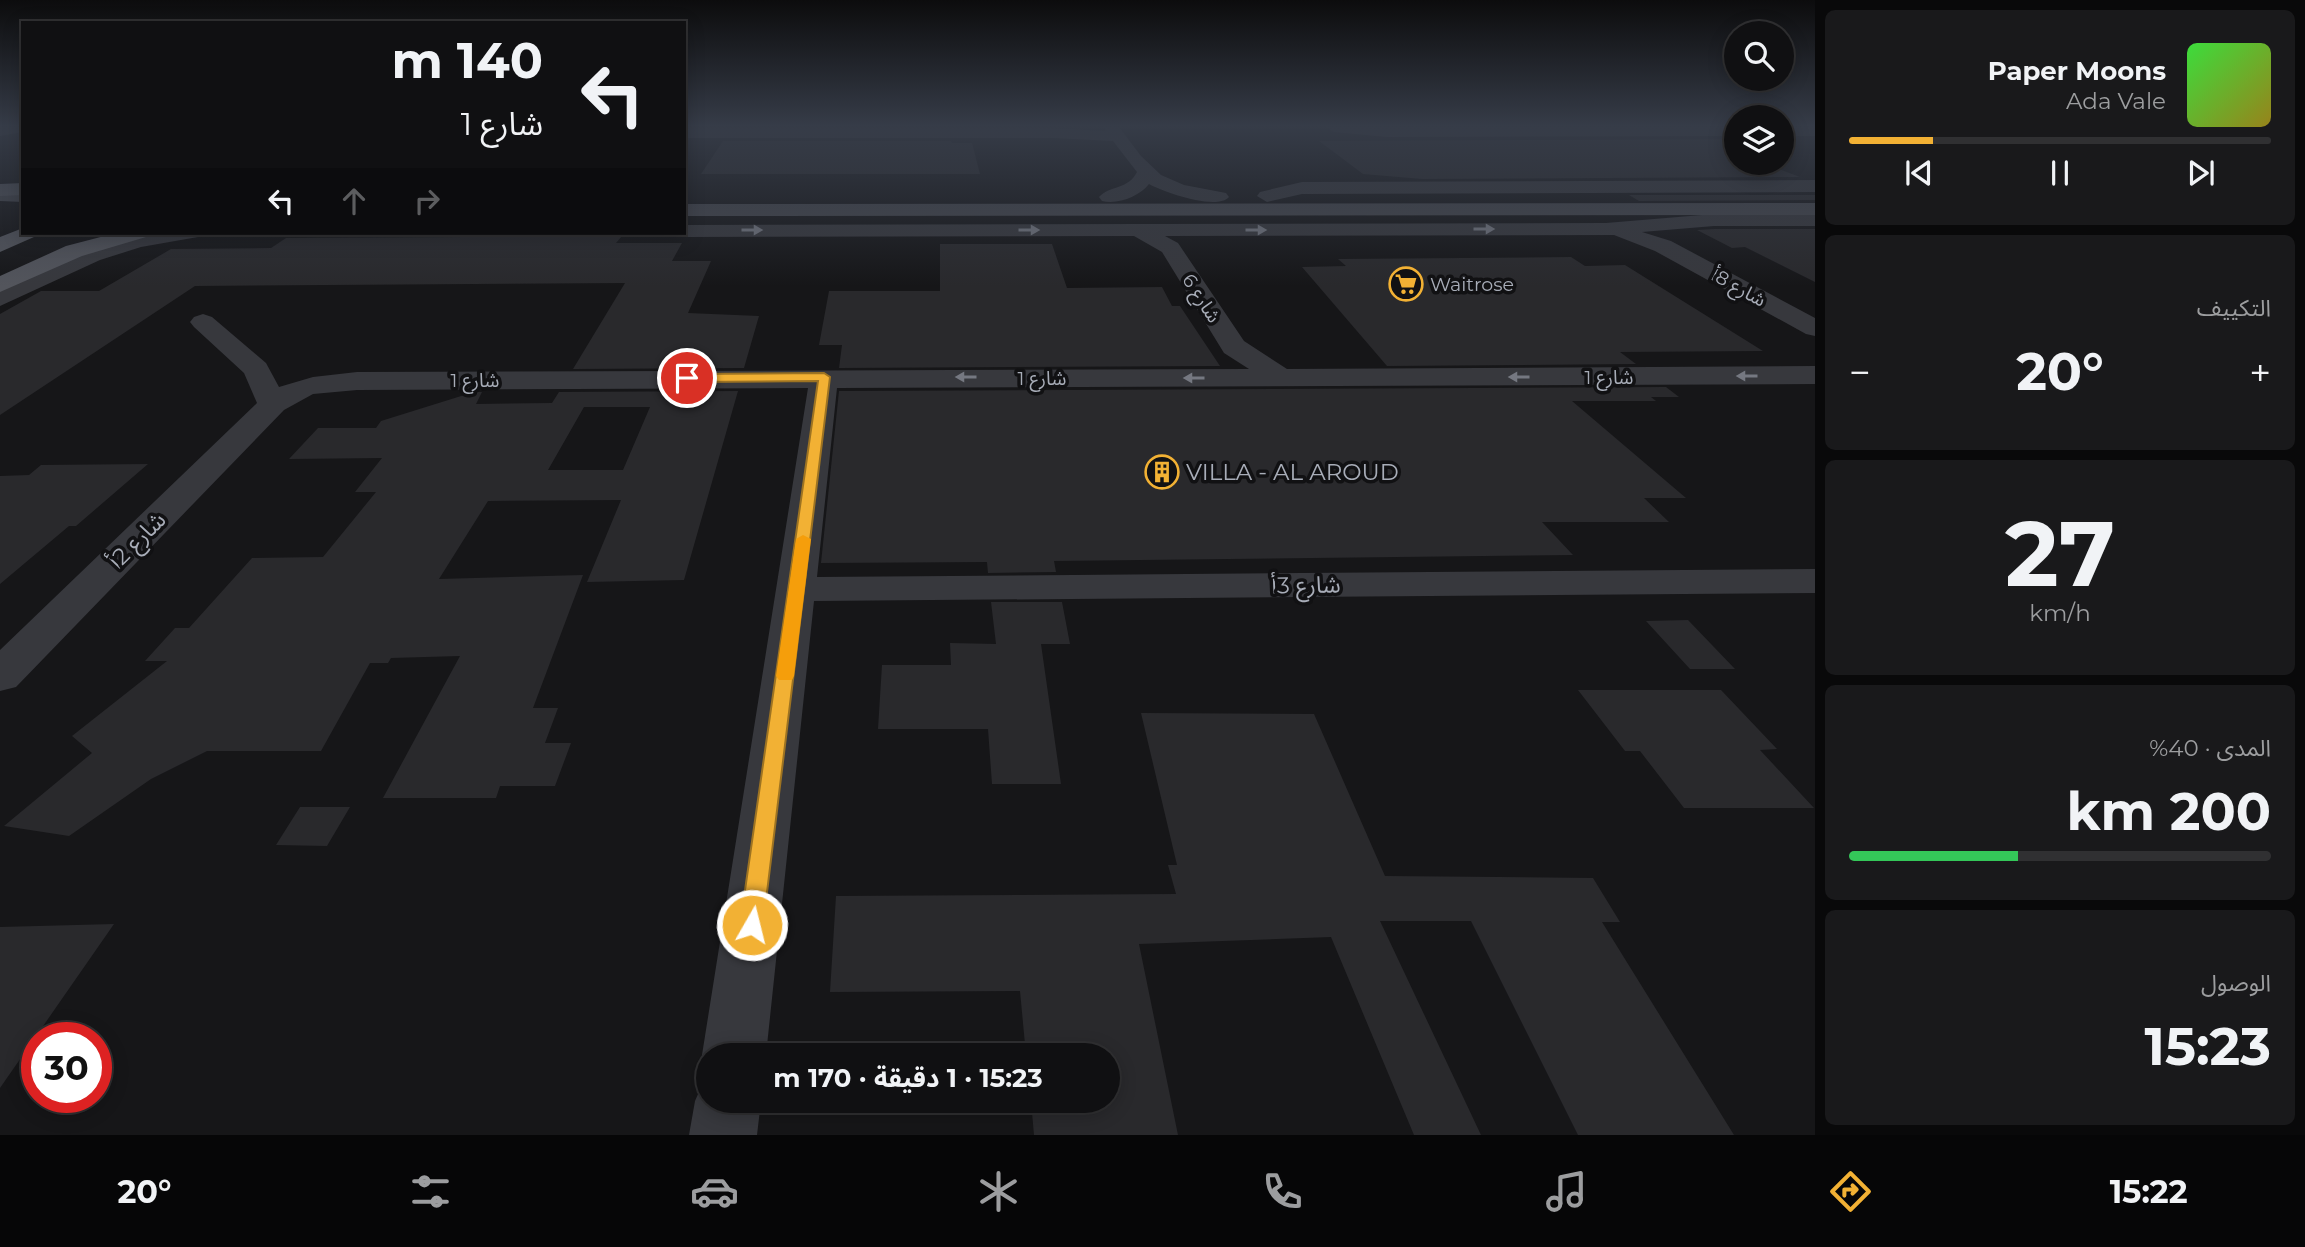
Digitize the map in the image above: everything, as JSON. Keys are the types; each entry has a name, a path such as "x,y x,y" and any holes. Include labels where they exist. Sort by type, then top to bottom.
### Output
{"main road":[{"path":"0,193 21,189"},
{"path":"0,193 21,195"},
{"path":"1342,208 1369,204 1445,201 1430,196"},
{"path":"686,197 1815,196"},
{"path":"0,205 21,205"},
{"path":"933,229 1015,209"},
{"path":"686,210 1815,209"},
{"path":"0,212 21,212"},
{"path":"0,271 73,235"},
{"path":"0,285 74,251 132,235"},
{"path":"0,245 37,236"},
{"path":"0,262 37,236"}],"street":[{"path":"1109,197 1135,188 1142,180"},
{"path":"1155,180 1164,186 1219,197"},
{"path":"1267,196 1302,188 1815,186"},
{"path":"1178,239 1606,229 1714,220 1815,220"},
{"name":"شارع 8أ","path":"1647,227 1650,235 1663,246"},
{"path":"686,230 933,229"},
{"name":"شارع 6","path":"933,229 1138,230 1178,239 1234,347 1236,363 1228,378"},
{"name":"شارع 8أ","path":"1606,229 1663,246 1815,328"},
{"path":"0,299 92,253 179,235"},
{"path":"203,322 256,369 273,404"},
{"name":"شارع 6","path":"1234,347 1282,377"},
{"path":"256,369 311,385"},
{"name":"شارع 1","path":"273,404 290,393 311,385 357,381 1815,375"},
{"path":"736,1043 824,377"},
{"name":"شارع 2أ","path":"0,676 273,404"},
{"name":"شارع 3أ","path":"797,590 1815,581"},
{"path":"723,1135 726,1113"}],"building":[{"path":"1629,195 1815,195 1815,200 1639,201"},
{"path":"1815,229 1815,282 1745,247 1732,248 1697,230"},
{"path":"622,236 616,243 682,243 672,261 711,261 688,313 759,316 744,368 573,369 625,283 195,286 0,415 0,314 41,291 99,291 171,249 271,248 286,238"},
{"path":"940,244 1052,244 1067,288 1162,287 1172,306 1180,306 1220,366 839,368 842,345 819,345 829,291 940,291"},
{"path":"1571,257 1585,266 1625,265 1763,351 1620,352 1636,364 1387,366 1302,267 1346,266 1338,259"},
{"name":"VILLA - AL AROUD","path":"1666,387 1679,397 1651,397 1656,401 1572,401 1686,498 1644,498 1669,522 1542,522 1573,555 1054,561 1056,572 988,573 987,562 821,563 839,391"},
{"path":"738,391 684,580 587,582 621,500 488,501 439,579 583,575 533,708 558,708 545,743 571,743 555,786 500,786 496,798 383,798 460,656 391,658 388,663 370,663 321,751 207,751 151,779 69,836 4,826 92,753 72,736 167,661 145,661 175,628 189,628 252,558 323,557 376,492 355,492 382,458 289,459 318,428 376,428 381,421 474,392 482,392 476,404 552,403 559,392","holes":["584,407 650,407 623,470 548,470"]},
{"path":"148,464 76,526 69,526 0,584 0,476 29,475 41,465"},
{"path":"991,602 1062,602 1070,644 1041,644 1061,784 992,784 988,729 878,729 882,665 951,665 950,643 996,644"},
{"path":"1688,620 1735,669 1690,669 1646,621"},
{"path":"1578,690 1721,690 1777,749 1760,750 1814,808 1684,808 1640,751 1625,751"},
{"path":"1141,713 1314,714 1385,876 1593,878 1620,922 1602,922 1734,1135 1578,1135 1471,921 1380,921 1481,1135 1414,1135 1331,937 1139,944 1178,1135 1034,1135 1032,1113 1120,1113 1120,1043 1025,1043 1020,991 830,992 836,896 1176,894 1168,865 1177,865"},
{"path":"300,807 350,807 327,846 276,845"},
{"path":"114,924 46,1022 21,1022 21,1058 0,1088 0,927"}],"slow traffic":[{"path":"785,676 803,539"}],"place":[{"name":"Waitrose","path":"1406,284"},
{"name":"VILLA - AL AROUD","path":"1162,472"}],"route":[{"path":"687,378 824,377 752,925"}]}
